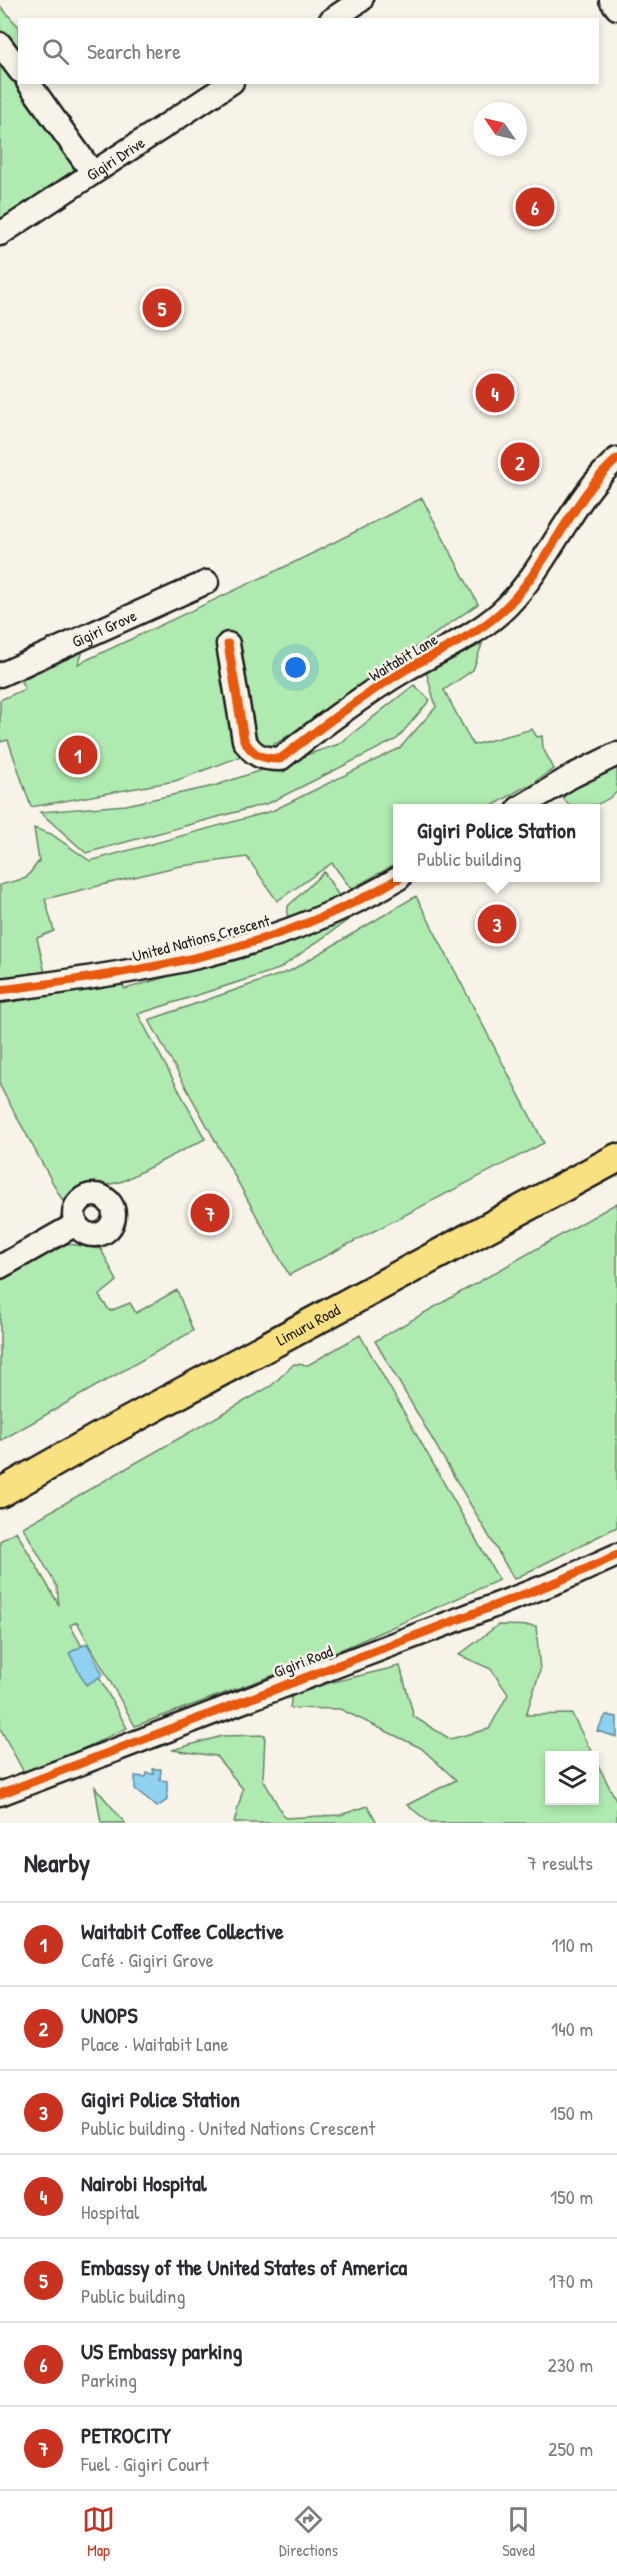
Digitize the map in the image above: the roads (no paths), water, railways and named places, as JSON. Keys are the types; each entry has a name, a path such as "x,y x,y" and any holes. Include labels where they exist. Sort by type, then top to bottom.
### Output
{"main road":[{"name":"Limuru Road","path":"0,1493 99,1437 617,1158"}],"street":[{"path":"334,18 361,0"},
{"path":"611,0 617,8"},
{"path":"0,44 18,68"},
{"path":"29,84 92,172"},
{"name":"Gigiri Drive","path":"0,234 229,84"},
{"name":"Waitabit Lane","path":"228,644 244,740 250,751 264,759 280,759 405,670 459,641 501,612 516,596 571,516 617,459"},
{"name":"Gigiri Grove","path":"0,675 207,582"},
{"path":"526,804 617,754"},
{"name":"United Nations Crescent","path":"0,990 111,976 263,940 393,881"},
{"path":"0,1267 76,1224"},
{"name":"Gigiri Road","path":"0,1794 559,1581 617,1555"}],"water":[{"path":"87,1643 103,1675 86,1685 69,1653"},
{"path":"606,1715 617,1717 617,1737 597,1731"},
{"path":"153,1769 161,1769 160,1780 167,1781 167,1800 157,1807 135,1790 135,1776 146,1777 147,1773 154,1774"}],"place":[{"name":"US Embassy parking","path":"535,207"},
{"name":"Embassy of the United States of America","path":"162,308"},
{"name":"Nairobi Hospital","path":"495,393"},
{"name":"UNOPS","path":"520,462"},
{"name":"Waitabit Coffee Collective","path":"78,755"},
{"name":"Gigiri Police Station","path":"497,924"},
{"name":"PETROCITY","path":"210,1213"}]}
